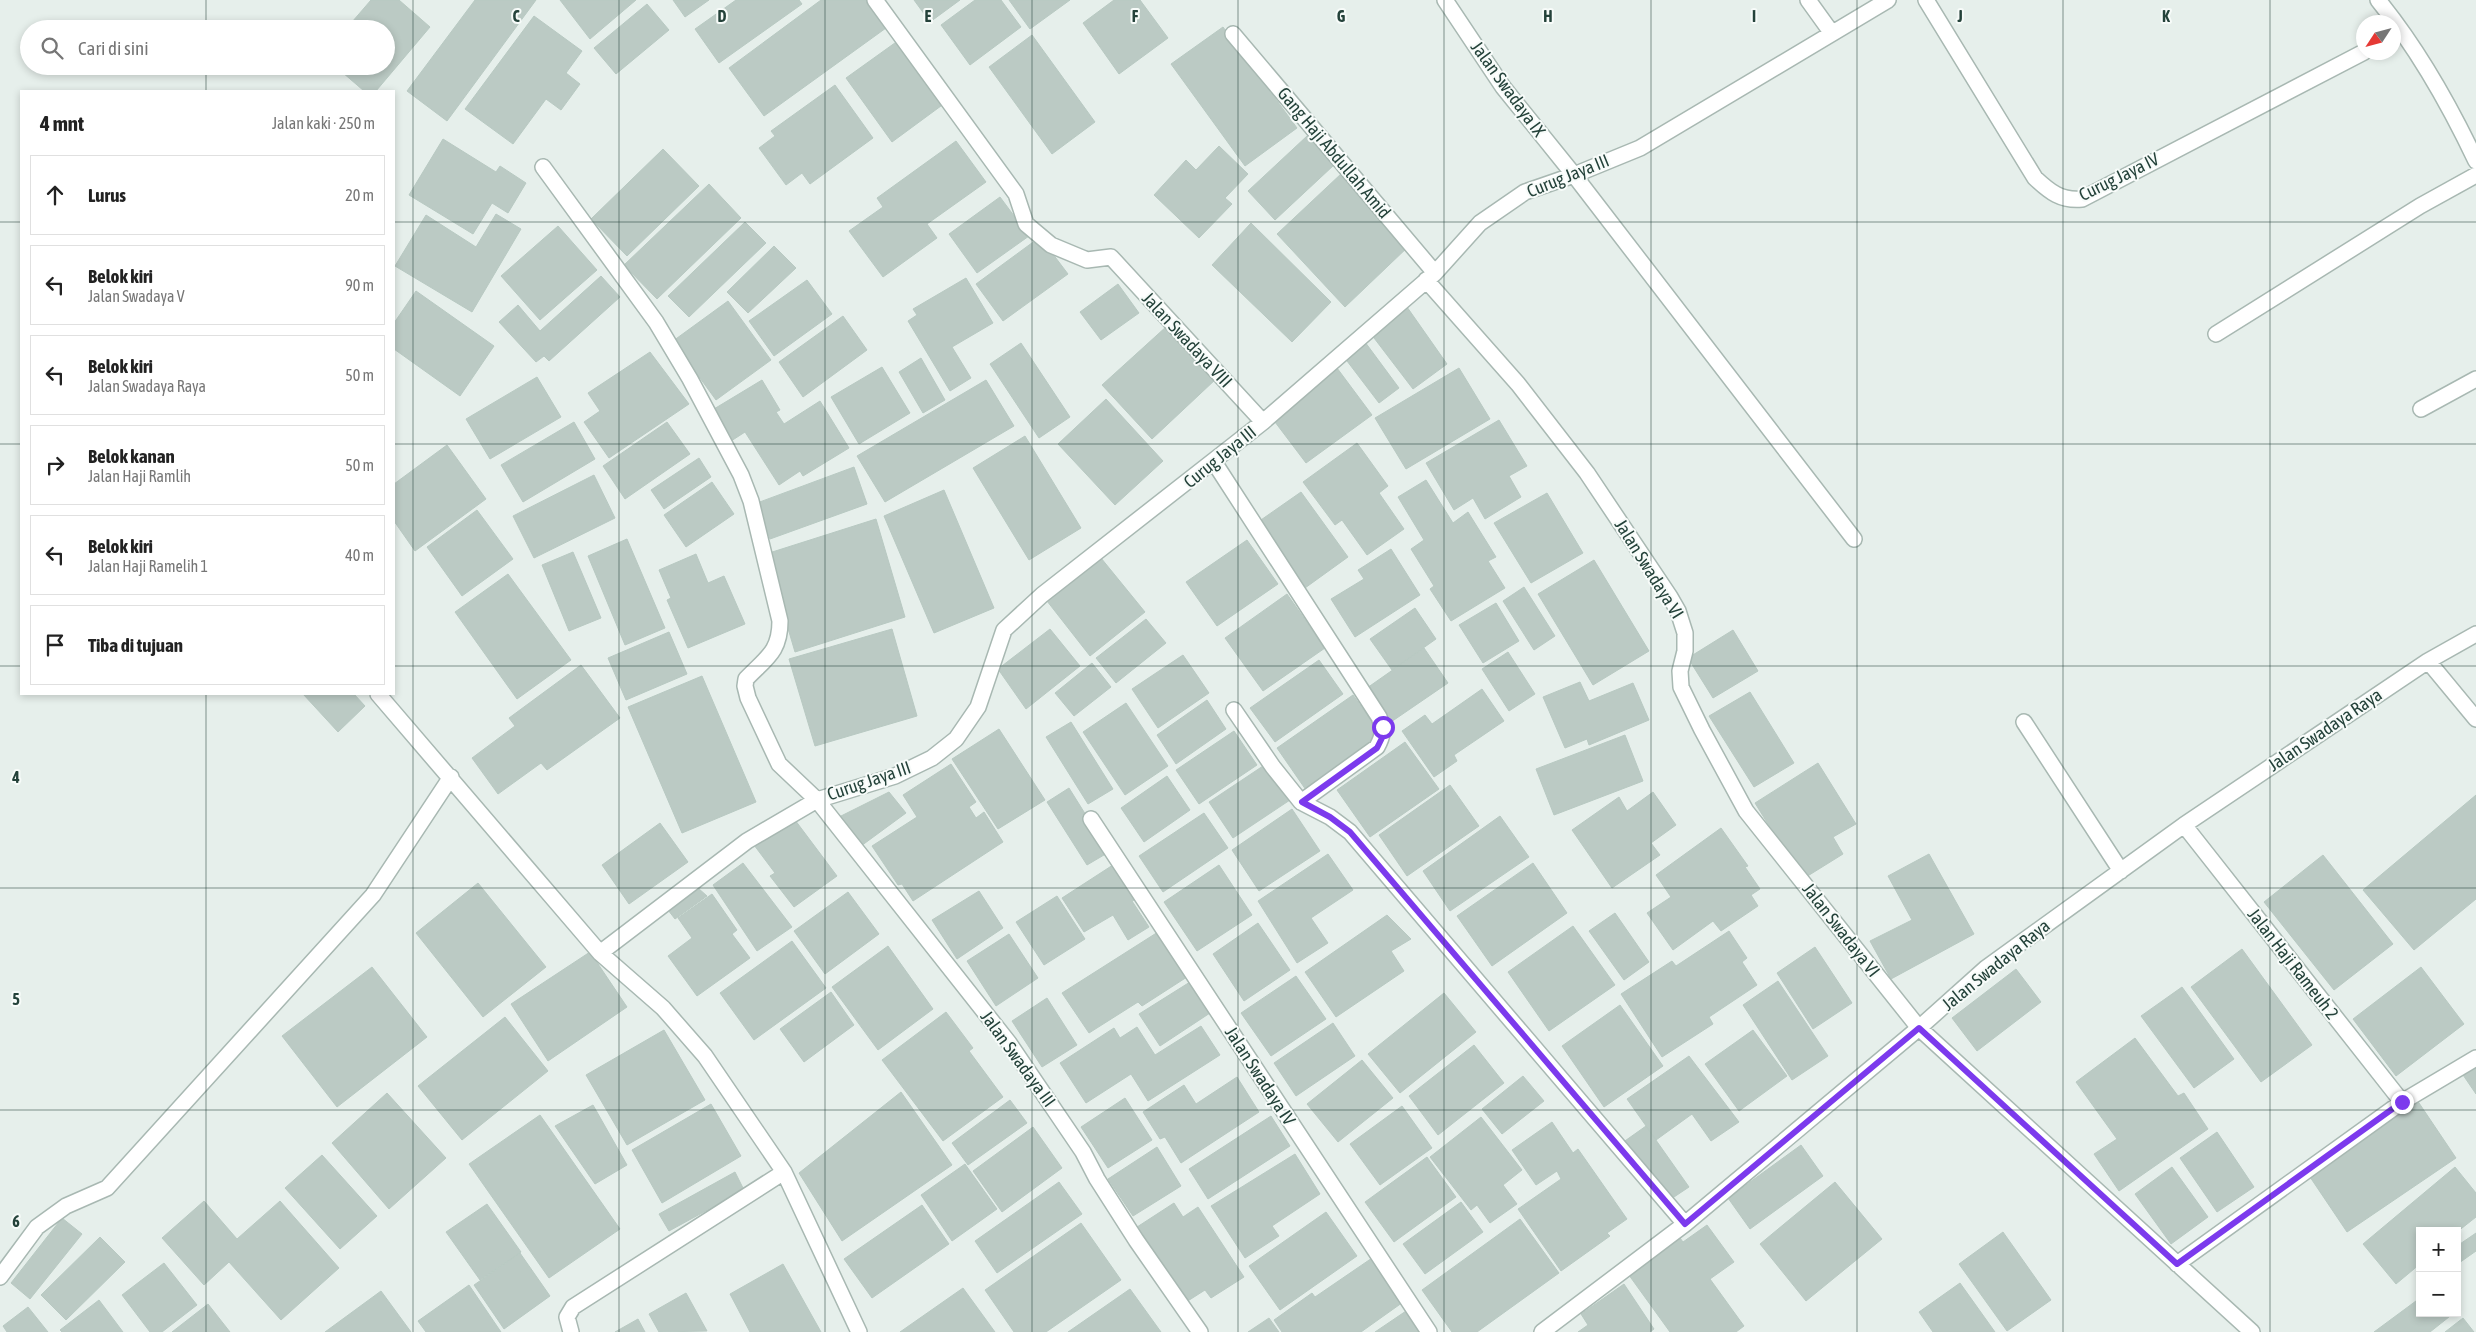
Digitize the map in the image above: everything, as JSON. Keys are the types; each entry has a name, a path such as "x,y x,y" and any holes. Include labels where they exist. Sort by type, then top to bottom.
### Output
{"street":[{"name":"Jalan Swadaya VIII","path":"875,0 1016,194 1026,224 1051,245 1087,260 1112,257 1263,422"},
{"name":"Jalan Swadaya IX","path":"1445,0 1503,88 1574,175 1854,539"},
{"path":"1808,0 1831,32"},
{"name":"Curug Jaya III","path":"600,953 747,841 817,800 895,776 932,758 956,739 978,707 1004,630 1042,595 1263,422 1431,276 1480,223 1525,192 1574,175 1640,148 1831,32 1888,0"},
{"name":"Curug Jaya IV","path":"1926,0 2035,178 2052,194 2068,200 2082,199 2356,56"},
{"path":"2378,0 2387,15"},
{"name":"Gang Haji Abdullah Amid","path":"1233,34 1431,276"},
{"path":"2401,37 2417,56 2437,85 2476,161"},
{"name":"Jalan Swadaya III","path":"543,168 670,343 741,476 751,501 780,621 780,636 777,646 746,679 745,686 755,714 779,764 817,800 1009,1043 1083,1152 1136,1240 1200,1332"},
{"path":"2216,334 2420,206 2476,175"},
{"name":"Jalan Swadaya VI","path":"1431,276 1587,472 1670,596 1678,610 1685,633 1685,651 1680,671 1681,687 1746,811 1919,1028 2252,1332"},
{"path":"2420,410 2476,379"},
{"path":"1214,462 1379,717 1383,727 1382,738 1377,748 1302,802"},
{"name":"Jalan Swadaya Raya","path":"1542,1332 1685,1224 1919,1028 1986,968 2184,825 2428,661 2476,634"},
{"path":"2428,661 2476,719"},
{"path":"379,695 600,953 663,1008 705,1056 784,1172 859,1332"},
{"path":"1234,710 1273,767 1302,802 1330,817 1350,832 1685,1224"},
{"path":"2024,722 2121,872"},
{"path":"0,1277 37,1227 66,1206 107,1188 367,902 451,777"},
{"name":"Jalan Swadaya IV","path":"1091,819 1429,1332"},
{"name":"Jalan Haji Rameuh 2","path":"2184,825 2402,1102"},
{"path":"2177,1264 2402,1102 2476,1058"},
{"path":"571,1332 567,1316 573,1307 784,1172"}],"building":[{"path":"371,0 399,0 430,27 395,68 395,20 354,20"},
{"path":"475,0 536,0 447,121 407,91"},
{"path":"560,0 636,0 590,39"},
{"path":"673,0 709,0 685,17"},
{"path":"736,0 799,0 802,4 719,63 695,29"},
{"path":"821,0 866,0 886,28 764,116 729,68"},
{"path":"914,0 960,0 930,22"},
{"path":"975,0 1001,0 1021,27 970,65 941,25"},
{"path":"1009,0 1070,0 1030,29"},
{"path":"1114,0 1140,0 1168,38 1119,74 1083,23"},
{"path":"647,4 669,30 616,74 594,48"},
{"path":"534,16 582,51 566,73 580,84 561,110 546,99 513,144 465,109"},
{"path":"1223,27 1297,128 1245,166 1171,64"},
{"path":"1032,35 1095,122 1052,154 989,67"},
{"path":"899,40 945,103 892,142 846,78"},
{"path":"345,75 390,75 377,90 363,90"},
{"path":"835,85 873,138 810,184 802,173 786,185 759,148 775,136 771,131"},
{"path":"1307,136 1334,165 1275,220 1248,191"},
{"path":"443,139 496,172 500,166 526,183 508,213 492,203 473,234 409,195"},
{"path":"956,141 986,182 927,224 937,238 883,277 849,231 883,207 877,198"},
{"path":"1219,146 1248,174 1225,198 1232,204 1199,238 1154,195 1186,160 1196,170"},
{"path":"663,149 699,186 627,256 591,219"},
{"path":"1342,173 1410,245 1345,307 1277,234"},
{"path":"709,184 741,218 657,299 624,265"},
{"path":"1000,197 1029,236 977,273 949,234"},
{"path":"496,214 521,229 472,312 395,266 426,215 476,247"},
{"path":"745,222 766,243 689,317 668,296"},
{"path":"1251,223 1331,302 1292,342 1212,265"},
{"path":"558,226 597,270 540,320 501,276"},
{"path":"1040,237 1068,274 1003,321 976,284"},
{"path":"774,246 796,268 748,313 727,292"},
{"path":"601,276 620,297 549,361 544,356 536,362 499,322 518,305 540,331"},
{"path":"966,278 993,323 952,347 971,378 950,391 908,321 917,315 913,309"},
{"path":"807,280 832,314 774,356 749,321"},
{"path":"1118,284 1139,313 1101,340 1080,312"},
{"path":"416,291 494,346 460,396 395,350 395,322"},
{"path":"728,301 771,360 716,400 673,341"},
{"path":"1407,307 1447,364 1413,389 1371,334"},
{"path":"843,316 867,350 803,397 779,362"},
{"path":"1167,326 1216,379 1152,439 1102,385"},
{"path":"1365,342 1399,388 1379,403 1344,357"},
{"path":"1021,343 1070,417 1039,438 990,364"},
{"path":"650,352 689,404 609,458 584,422 600,411 588,393"},
{"path":"921,358 945,400 923,413 899,372"},
{"path":"882,367 910,413 859,444 831,397"},
{"path":"1337,368 1372,415 1306,463 1272,418"},
{"path":"1459,368 1490,419 1406,469 1375,418"},
{"path":"537,377 561,417 490,459 466,419"},
{"path":"762,380 780,410 776,412 784,424 820,401 849,448 803,476 800,471 779,485 745,432 728,443 709,412"},
{"path":"986,380 1014,426 885,502 857,456"},
{"path":"1106,399 1163,461 1115,505 1058,444"},
{"path":"1499,420 1527,466 1509,476 1521,497 1485,519 1473,498 1454,510 1426,463"},
{"path":"574,422 595,459 523,502 501,465"},
{"path":"667,422 690,454 625,499 603,466"},
{"path":"1025,436 1081,528 1029,560 973,468"},
{"path":"1357,443 1388,486 1379,493 1404,529 1367,555 1342,520 1335,525 1303,482"},
{"path":"447,445 486,499 415,551 395,522 395,483"},
{"path":"699,458 711,477 664,509 651,490"},
{"path":"854,467 867,504 770,539 757,503"},
{"path":"594,475 615,518 534,558 513,516"},
{"path":"1426,480 1453,523 1468,512 1496,557 1488,561 1505,588 1451,621 1430,589 1434,586 1411,549 1424,540 1398,497"},
{"path":"712,482 734,514 686,547 664,515"},
{"path":"944,490 994,608 934,633 884,516"},
{"path":"1301,492 1348,557 1305,588 1258,522"},
{"path":"1547,493 1583,553 1531,583 1494,523"},
{"path":"477,510 513,559 462,596 427,547"},
{"path":"876,519 905,617 795,652 766,554"},
{"path":"627,539 665,628 625,645 588,556"},
{"path":"1247,540 1278,584 1217,626 1186,582"},
{"path":"1391,549 1420,595 1355,637 1331,599 1364,579 1358,570"},
{"path":"573,552 601,618 569,631 542,565"},
{"path":"696,554 708,583 724,576 745,624 688,648 667,600 671,598 659,570"},
{"path":"1101,558 1145,612 1090,656 1047,601"},
{"path":"1594,560 1649,651 1593,685 1538,594"},
{"path":"508,574 571,660 517,699 455,612"},
{"path":"1524,587 1555,636 1534,650 1503,601"},
{"path":"1287,594 1325,648 1263,691 1225,638"},
{"path":"1496,603 1519,641 1483,663 1459,625"},
{"path":"1415,608 1436,639 1392,670 1370,639"},
{"path":"1146,619 1166,643 1116,683 1096,658"},
{"path":"892,629 917,716 815,746 789,659"},
{"path":"1050,629 1080,666 1026,709 998,669"},
{"path":"1733,630 1758,671 1713,698 1688,658"},
{"path":"669,632 687,674 626,700 608,658"},
{"path":"1424,648 1448,683 1391,722 1367,688"},
{"path":"1508,652 1535,694 1509,711 1482,669"},
{"path":"1183,655 1209,693 1158,728 1132,689"},
{"path":"1319,660 1343,694 1275,742 1250,708"},
{"path":"1092,663 1111,687 1074,716 1055,693"},
{"path":"581,665 620,718 547,770 541,763 498,794 472,758 515,726 509,718"},
{"path":"702,676 756,802 682,833 628,707"},
{"path":"1580,682 1589,701 1633,683 1649,720 1589,745 1587,739 1565,748 1543,697"},
{"path":"1482,689 1504,721 1454,755 1457,761 1434,777 1402,731 1425,715 1432,724"},
{"path":"1750,692 1794,763 1754,787 1709,716"},
{"path":"304,695 355,695 365,706 338,732"},
{"path":"1353,695 1383,737 1306,790 1277,748"},
{"path":"1207,700 1226,729 1176,764 1157,735"},
{"path":"1126,703 1168,766 1125,795 1083,732"},
{"path":"1071,722 1113,789 1088,804 1046,737"},
{"path":"999,729 1045,800 998,829 952,759"},
{"path":"1234,731 1257,765 1199,804 1176,770"},
{"path":"1625,735 1643,781 1554,815 1536,769"},
{"path":"1405,742 1439,789 1370,837 1337,790"},
{"path":"1269,762 1293,798 1233,838 1209,802"},
{"path":"1818,763 1856,824 1833,837 1843,854 1806,877 1796,861 1792,863 1755,803"},
{"path":"951,764 976,802 969,807 976,818 984,812 1003,842 913,901 902,884 898,885 872,846 917,817 903,795"},
{"path":"1167,776 1190,810 1144,842 1121,808"},
{"path":"1450,785 1479,826 1407,876 1379,835"},
{"path":"1069,788 1109,852 1087,865 1047,802"},
{"path":"889,792 906,813 861,846 839,817"},
{"path":"1653,792 1676,825 1651,843 1660,855 1612,888 1572,830 1619,797 1627,811"},
{"path":"2476,795 2476,899 2414,950 2363,890"},
{"path":"1292,809 1320,851 1259,891 1232,850"},
{"path":"1204,813 1228,848 1163,892 1139,856"},
{"path":"792,816 837,876 794,907 770,876 775,873 754,845"},
{"path":"1500,816 1529,857 1450,911 1423,871"},
{"path":"660,823 688,862 629,904 602,865"},
{"path":"1721,828 1748,866 1745,867 1760,889 1751,895 1758,906 1721,931 1713,921 1673,950 1647,913 1671,897 1656,875"},
{"path":"1328,854 1353,890 1311,918 1328,943 1297,963 1258,901"},
{"path":"1929,854 1974,934 1891,979 1870,941 1912,920 1888,876"},
{"path":"2323,855 2393,944 2334,990 2264,902"},
{"path":"743,863 792,927 757,951 713,885"},
{"path":"1116,863 1139,898 1132,901 1149,927 1128,940 1113,915 1084,932 1062,898"},
{"path":"1533,863 1567,913 1492,966 1457,916"},
{"path":"1219,865 1252,915 1197,951 1164,902"},
{"path":"478,883 546,967 483,1017 416,933"},
{"path":"698,888 707,896 675,919 668,910"},
{"path":"979,891 1003,928 957,959 932,920"},
{"path":"848,892 879,934 825,974 794,931"},
{"path":"712,894 737,930 732,934 750,958 697,996 668,956 692,938 678,918"},
{"path":"1057,896 1085,939 1044,965 1016,922"},
{"path":"1615,913 1649,962 1624,980 1589,931"},
{"path":"1387,915 1411,939 1391,951 1404,971 1336,1017 1305,972"},
{"path":"1258,923 1290,970 1244,1001 1213,954"},
{"path":"1573,926 1615,985 1549,1031 1508,972"},
{"path":"1729,931 1747,958 1742,962 1757,985 1709,1017 1713,1024 1662,1057 1621,994 1672,961 1676,966"},
{"path":"1158,932 1187,977 1142,1006 1138,1002 1089,1033 1062,993"},
{"path":"1009,934 1038,978 996,1006 967,961"},
{"path":"792,941 826,988 754,1040 720,993"},
{"path":"888,946 933,1009 878,1050 832,987"},
{"path":"1815,947 1852,1003 1813,1029 1777,973"},
{"path":"2242,949 2312,1045 2261,1082 2191,987"},
{"path":"590,952 627,1007 548,1061 511,1004"},
{"path":"372,967 427,1037 337,1107 282,1036"},
{"path":"2421,967 2464,1024 2396,1076 2353,1019"},
{"path":"2016,969 2041,1002 1977,1051 1952,1018"},
{"path":"1296,976 1326,1019 1271,1056 1241,1013"},
{"path":"1778,981 1828,1056 1792,1080 1743,1005"},
{"path":"1190,982 1210,1013 1160,1046 1139,1014"},
{"path":"2182,987 2234,1059 2194,1088 2141,1016"},
{"path":"831,992 854,1025 804,1062 780,1029"},
{"path":"1444,993 1476,1032 1400,1093 1368,1054"},
{"path":"1047,998 1077,1045 1042,1067 1012,1021"},
{"path":"1620,1005 1663,1066 1604,1107 1562,1046"},
{"path":"946,1012 973,1048 969,1051 1003,1097 943,1141 882,1060"},
{"path":"505,1017 548,1071 462,1140 418,1086"},
{"path":"1333,1023 1355,1056 1296,1096 1274,1063"},
{"path":"1201,1026 1220,1055 1148,1101 1131,1074 1086,1103 1060,1063 1114,1028 1120,1038 1137,1027 1155,1055"},
{"path":"664,1030 705,1100 627,1145 586,1075"},
{"path":"1753,1030 1787,1076 1739,1111 1705,1064"},
{"path":"2135,1038 2178,1096 2184,1093 2208,1129 2119,1191 2094,1154 2117,1139 2076,1082"},
{"path":"1474,1045 1504,1083 1438,1135 1409,1096"},
{"path":"1689,1056 1739,1122 1711,1141 1692,1114 1656,1140 1627,1099"},
{"path":"1362,1060 1393,1098 1338,1142 1307,1104"},
{"path":"2476,1062 2476,1094 2461,1072"},
{"path":"1523,1076 1544,1101 1502,1134 1482,1109"},
{"path":"1237,1077 1259,1112 1181,1163 1165,1137 1160,1139 1143,1112 1184,1085 1196,1104"},
{"path":"901,1092 952,1165 842,1241 799,1173"},
{"path":"387,1093 446,1158 389,1209 332,1143"},
{"path":"1125,1098 1152,1140 1108,1168 1081,1127"},
{"path":"1010,1100 1027,1123 968,1165 952,1143"},
{"path":"2417,1100 2456,1158 2347,1232 2308,1174"},
{"path":"711,1104 741,1156 662,1203 632,1150"},
{"path":"593,1105 627,1165 595,1184 555,1126"},
{"path":"1402,1106 1432,1148 1380,1185 1350,1144"},
{"path":"540,1115 620,1229 549,1278 469,1164"},
{"path":"1271,1116 1290,1146 1208,1199 1189,1169"},
{"path":"1481,1117 1522,1170 1503,1185 1517,1204 1490,1223 1477,1205 1471,1210 1430,1157"},
{"path":"1552,1122 1573,1153 1578,1149 1627,1219 1607,1233 1610,1236 1561,1271 1518,1209 1561,1179 1557,1171 1536,1185 1512,1150"},
{"path":"1646,1126 1689,1187 1668,1201 1622,1143"},
{"path":"1033,1127 1062,1168 1002,1212 973,1171"},
{"path":"2217,1132 2254,1187 2217,1212 2180,1158"},
{"path":"1801,1145 1823,1176 1750,1229 1728,1198"},
{"path":"1157,1147 1181,1186 1133,1216 1108,1179"},
{"path":"1295,1154 1320,1194 1272,1226 1279,1236 1245,1258 1211,1206"},
{"path":"322,1155 377,1216 340,1249 285,1188"},
{"path":"1427,1157 1456,1197 1394,1242 1365,1202"},
{"path":"965,1164 997,1209 952,1241 921,1195"},
{"path":"2172,1167 2208,1217 2171,1244 2135,1194"},
{"path":"2455,1167 2476,1193 2476,1217 2461,1229 2461,1227 2416,1227 2416,1267 2396,1284 2363,1244"},
{"path":"735,1172 744,1190 669,1231 659,1214"},
{"path":"1059,1182 1082,1214 997,1273 975,1241"},
{"path":"1835,1182 1882,1239 1806,1301 1760,1244"},
{"path":"204,1201 237,1239 280,1201 339,1268 281,1320 229,1262 204,1285 162,1238"},
{"path":"1461,1202 1483,1232 1425,1274 1403,1244"},
{"path":"1174,1203 1183,1217 1198,1207 1244,1277 1211,1298 1205,1290 1183,1304 1134,1229"},
{"path":"487,1204 521,1252 480,1280 446,1232"},
{"path":"922,1205 949,1244 872,1298 844,1259"},
{"path":"1326,1212 1357,1256 1280,1310 1249,1266"},
{"path":"62,1218 82,1234 30,1299 11,1283"},
{"path":"1520,1219 1559,1273 1477,1332 1452,1332 1422,1290"},
{"path":"1081,1223 1121,1280 1046,1332 1014,1332 985,1290"},
{"path":"1707,1225 1734,1262 1710,1279 1744,1326 1736,1332 1670,1332 1626,1271 1677,1234 1683,1242"},
{"path":"2003,1232 2051,1300 2007,1331 1959,1264"},
{"path":"2476,1233 2476,1251 2461,1262 2461,1243"},
{"path":"100,1237 125,1262 66,1320 41,1295"},
{"path":"520,1253 550,1296 504,1329 474,1285"},
{"path":"1375,1256 1406,1300 1361,1332 1282,1332 1274,1320 1312,1293 1315,1297"},
{"path":"164,1263 197,1305 162,1332 150,1332 122,1295"},
{"path":"783,1264 821,1332 750,1332 730,1294"},
{"path":"1960,1283 1995,1332 1933,1332 1919,1312"},
{"path":"1624,1284 1654,1329 1650,1332 1578,1332 1588,1325 1581,1314"},
{"path":"469,1285 501,1332 426,1332 418,1321"},
{"path":"963,1288 995,1332 900,1332"},
{"path":"1130,1289 1161,1332 1068,1332"},
{"path":"381,1291 411,1332 325,1332"},
{"path":"686,1293 707,1331 659,1332 649,1314"},
{"path":"99,1300 123,1332 62,1332 60,1330"},
{"path":"2416,1301 2416,1317 2449,1317 2430,1332 2374,1332"},
{"path":"208,1304 230,1332 172,1332"},
{"path":"28,1307 48,1332 7,1332 3,1326"},
{"path":"1409,1309 1425,1332 1375,1332"},
{"path":"1269,1318 1279,1332 1248,1332"},
{"path":"2463,1318 2474,1332 2445,1332"},
{"path":"638,1319 645,1332 615,1332"}],"route":[{"path":"1383,727 1382,738 1377,748 1302,802 1330,817 1350,832 1685,1224 1919,1028 2177,1264 2402,1102"}]}
